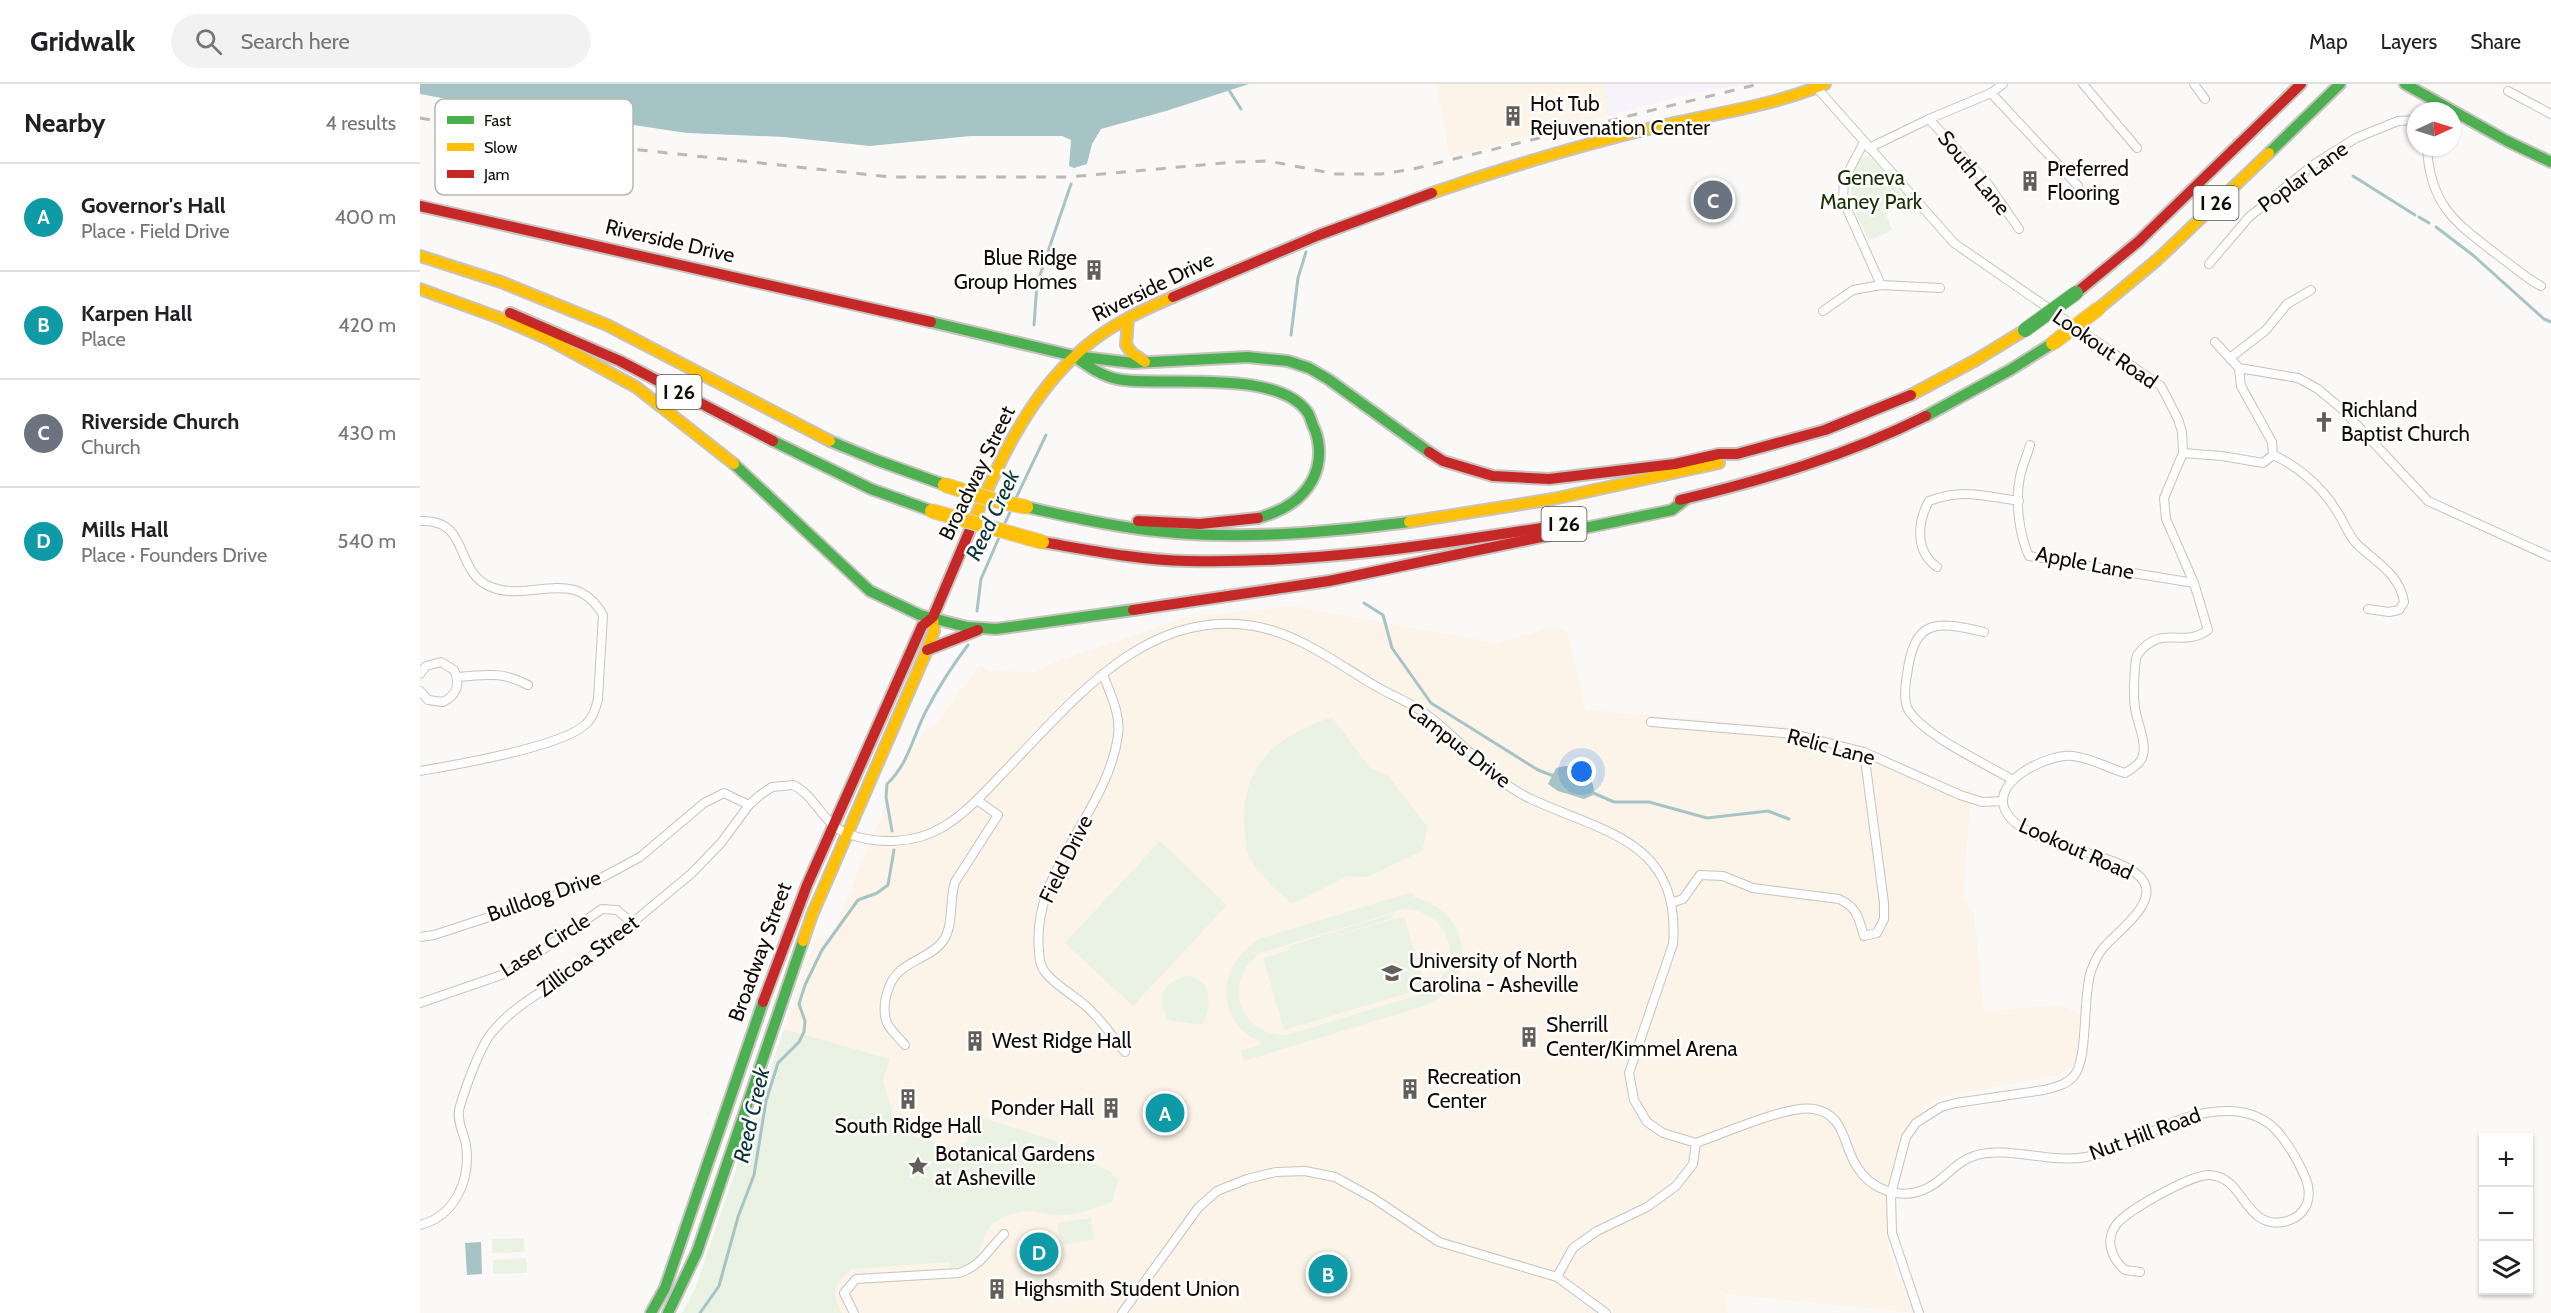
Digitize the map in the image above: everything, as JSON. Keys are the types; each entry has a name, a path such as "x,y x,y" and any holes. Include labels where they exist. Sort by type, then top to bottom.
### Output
{"main road":[{"name":"I 26","path":"420,256 548,299 632,337 836,444 882,464 993,500 1106,522 1123,528 1186,534 1264,535 1345,530 1470,514 1554,500 1713,465 1730,460 1737,454 1813,434 1866,415 1959,370 2025,330 2076,293 2139,241 2301,84"},
{"path":"2405,84 2430,102"},
{"name":"Riverside Drive","path":"420,206 1074,356 1128,319 1202,284 1348,224 1488,174 1676,122 1771,104 1821,86"},
{"name":"I 26","path":"420,284 472,298 578,341 824,468 871,489 932,511 1042,542 1108,553 1184,561 1275,561 1348,556 1484,539 1686,499 1792,470 1876,440 1918,421 1978,390 2053,343 2098,309 2157,260 2335,88"},
{"path":"2461,119 2551,162"},
{"path":"420,289 497,316 548,339 636,387 728,458 870,591 907,610 951,624 984,628 1040,624 1329,581 1672,510 1686,499"},
{"path":"1128,319 1124,337 1125,344 1129,352 1145,362"},
{"path":"1074,356 1145,362 1260,357 1288,361 1309,368 1328,379 1411,441 1443,460 1493,476 1559,478 1675,464 1719,454 1737,454"},
{"path":"1074,356 1090,370 1120,380 1253,386 1278,391 1306,411 1318,439 1319,452 1315,477 1300,496 1274,513 1256,518 1220,522 1126,519 1106,522"},
{"name":"Broadway Street","path":"668,1313 697,1252 812,915 927,650 934,631 933,617 975,519 1021,424 1051,382 1074,356"},
{"name":"Broadway Street","path":"651,1313 665,1288 766,993 807,885 922,626 933,617"},
{"path":"927,650 984,628"}],"street":[{"path":"1881,285 1843,200 1844,180 1852,161 1867,145 1991,93 2003,84"},
{"path":"2083,84 2137,148"},
{"path":"2194,84 2205,99"},
{"name":"Lookout Road","path":"1821,86 1867,145 1954,243 2161,386 2178,419 2182,432 2183,453 2164,498 2166,519 2194,583 2208,630 2196,638 2169,636 2152,640 2136,656 2135,709 2143,744 2142,758 2133,768 2125,773 2087,758 2071,755 2048,760 2007,785 2003,801 2011,818 2028,831 2135,872 2146,885 2146,901 2102,949 2096,961 2086,994 2081,1060 2073,1078 2051,1088 1956,1103 1928,1114 1916,1123 1906,1137 1891,1194 1892,1233 1895,1248 1919,1313"},
{"path":"2508,91 2551,114"},
{"path":"1991,93 2078,186"},
{"name":"South Lane","path":"1929,119 1988,184 2019,229"},
{"name":"Poplar Lane","path":"2209,264 2249,217 2313,165 2356,138 2398,121 2407,120"},
{"path":"2428,156 2432,184 2442,204 2474,238 2528,280 2541,286"},
{"path":"1824,311 1853,290 1881,285 1940,288"},
{"path":"2230,358 2266,330 2287,304 2311,290"},
{"path":"2215,342 2239,368 2241,386 2272,442 2273,456"},
{"path":"2239,368 2298,378 2318,389 2343,410 2428,501 2551,557"},
{"path":"1937,567 1926,559 1920,542 1920,517 1929,501 1962,492 2019,501 2020,478 2030,445"},
{"path":"2183,453 2222,456 2263,463 2273,456"},
{"path":"2273,456 2298,470 2324,494 2351,537 2384,567 2401,591 2404,602 2399,610 2390,612 2368,609"},
{"name":"Apple Lane","path":"2019,501 2022,542 2029,556 2194,583"},
{"path":"420,521 438,522 447,526 456,536 472,574 483,584 508,590 564,588 577,590 596,603 603,615 598,699 595,711 587,723 562,737 516,751 464,764 420,771"},
{"name":"Campus Drive","path":"846,833 894,841 915,838 945,826 977,800 1102,674 1130,653 1155,639 1191,627 1217,624 1253,626 1287,634 1423,712 1500,781 1529,798 1615,834 1632,844 1655,867 1671,903 1674,925 1673,944 1629,1073 1634,1100 1647,1122 1663,1133 1696,1143"},
{"path":"1984,632 1947,624 1927,630 1916,638 1911,650 1906,682 1908,710 1924,728 2013,780"},
{"path":"420,674 426,666 441,662 454,670 458,677 455,693 443,702 428,700 420,690"},
{"path":"458,677 497,674 517,678 528,686"},
{"name":"Field Drive","path":"1102,674 1118,714 1119,734 1113,760 1083,823 1054,875 1042,902 1036,929 1044,971 1094,1014 1125,1052"},
{"name":"Relic Lane","path":"1651,722 1794,734 1864,752 1960,795 1982,802 2003,801"},
{"path":"1671,903 1683,899 1700,875 1723,876 1753,888 1839,899 1851,905 1859,918 1864,936 1877,933 1884,919 1884,903 1864,752"},
{"name":"Zillicoa Street","path":"420,1225 428,1223 454,1205 460,1189 465,1174 466,1146 458,1123 459,1110 475,1065 492,1031 517,1008 619,936 692,873 721,843 749,805 772,787 793,784 808,796 824,818 846,833"},
{"name":"Bulldog Drive","path":"420,938 590,884 640,857 704,803 724,793 749,805"},
{"path":"905,1045 888,1025 885,1015 886,998 899,972 943,941 955,882 998,814 977,800"},
{"name":"Laser Circle","path":"420,1003 510,972 602,909 617,910 632,923"},
{"path":"1557,1277 1574,1248 1597,1231 1647,1207 1676,1186 1693,1164 1696,1143 1804,1107 1831,1115 1846,1137 1855,1165 1866,1178 1891,1194"},
{"name":"Nut Hill Road","path":"1891,1194 1923,1190 1971,1156 1993,1153 2063,1159 2085,1157 2177,1119 2205,1111 2249,1113 2259,1117 2276,1130 2289,1147 2308,1184 2309,1194 2303,1210 2289,1221 2266,1220 2259,1216 2226,1180 2212,1175 2198,1176 2160,1194 2116,1224 2111,1241 2113,1258 2124,1270 2140,1272"},
{"path":"1122,1313 1198,1208 1217,1191 1276,1172 1305,1171 1335,1177 1373,1198 1439,1242 1557,1277 1606,1313"},
{"path":"854,1313 844,1293 856,1279 959,1273 972,1269 984,1260 1004,1234"}],"shaded area":[{"path":"1436,84 1604,84 1611,115 1450,157"},
{"path":"1604,84 1752,84 1685,95 1611,115"},
{"name":"University of North Carolina - Asheville","path":"1293,606 1496,643 1556,626 1567,632 1586,710 1799,727 1972,791 1964,899 1974,912 1984,1011 2062,1005 2080,1014 2078,1053 2074,1065 2060,1075 1941,1097 1921,1110 1904,1133 1893,1164 1887,1200 1889,1252 1914,1313 1725,1294 1728,1313 682,1313 695,1289 817,936 831,941 864,855 882,816 890,776 928,728 937,722 980,664 990,671 1035,672 1055,662 1186,617"}],"green space":[{"name":"Geneva Maney Park","path":"1867,157 1873,159 1905,198 1884,208 1892,230 1869,241 1854,206 1851,189 1855,168 1861,160"},
{"path":"1332,717 1370,768 1388,776 1428,827 1422,851 1367,877 1347,876 1292,904 1264,878 1249,856 1244,824 1249,784 1267,754 1280,743 1313,724"},
{"path":"1160,841 1227,905 1133,1006 1065,943"},
{"path":"1412,892 1414,897 1434,905 1449,918 1458,933 1462,950 1461,967 1453,983 1440,997 1421,1007 1244,1061 1241,1051 1262,1044 1245,1033 1233,1019 1226,993 1232,967 1250,946 1262,938","holes":["1404,909 1422,912 1445,932 1449,946 1449,960 1444,974 1434,986 1418,995 1287,1035 1270,1033 1257,1027 1247,1017 1241,1005 1239,992 1241,978 1248,965 1260,953"]},
{"path":"1392,914 1393,918 1302,946 1404,916 1425,988 1284,1030 1263,958 1290,950 1289,946"},
{"path":"1188,975 1202,982 1207,992 1208,1010 1201,1025 1168,1020 1163,1004 1162,997 1167,987 1179,978"},
{"name":"Botanical Gardens at Asheville","path":"784,1029 890,1059 883,1081 898,1131 949,1148 967,1142 971,1114 1062,1143 1089,1161 1110,1171 1118,1181 1112,1202 1068,1215 1022,1211 1007,1216 995,1222 988,1230 976,1258 963,1267 951,1268 950,1262 852,1269 836,1289 842,1313 682,1313 695,1289"},
{"path":"1091,1218 1094,1240 1061,1245 1057,1223"},
{"path":"524,1238 525,1252 492,1253 492,1239"},
{"path":"526,1258 527,1273 493,1274 493,1260"}],"water":[{"path":"420,84 1249,84 1101,129 1092,144 1087,164 1074,168 1069,166 1071,140 1062,136 971,136 870,146 784,137 687,133 633,125 633,99 447,99 420,94"},
{"path":"1565,766 1586,774 1594,789 1593,795 1584,799 1558,791 1548,784 1556,768"},
{"path":"481,1242 482,1274 467,1275 465,1243"}],"waterway":[{"path":"1225,84 1241,109"},
{"path":"2353,176 2415,215"},
{"name":"Reed Creek","path":"1034,325 1037,284 1071,184"},
{"path":"2419,217 2429,223"},
{"path":"2436,227 2474,256 2544,319 2551,322"},
{"path":"1291,335 1298,278 1306,252"},
{"name":"Reed Creek","path":"1015,500 1046,435"},
{"name":"Reed Creek","path":"1003,527 1012,508"},
{"name":"Reed Creek","path":"977,611 981,579 1001,533"},
{"path":"1364,603 1383,615 1392,648 1431,703 1538,770 1554,776"},
{"name":"Reed Creek","path":"892,831 886,797 887,784 905,759 935,694 968,645"},
{"path":"1591,792 1614,802 1649,802 1707,818 1768,811 1789,819"},
{"name":"Reed Creek","path":"700,1313 719,1286 738,1217 754,1175 766,1101 778,1063 799,1042 804,1032 805,1021 799,1004 805,985 822,950 858,900 877,893 888,885 894,850"}],"railway":[{"path":"633,149 890,177 1069,177 1268,161 1336,174 1381,174 1413,169 1759,84"},
{"path":"420,118 435,121"}],"traffic: fast":[{"path":"2269,153 2340,84"},
{"path":"2405,84 2507,141 2551,162"},
{"path":"2025,330 2076,293"},
{"path":"931,322 1074,356"},
{"path":"1926,416 2010,370 2053,343"},
{"path":"1074,356 1133,363 1247,357 1288,361 1309,368 1328,379 1429,452"},
{"path":"1074,356 1097,371 1116,379 1249,385 1273,390 1294,399 1308,413 1317,437 1319,460 1315,474 1303,493 1292,503 1258,518"},
{"path":"773,441 871,489 932,511"},
{"path":"830,441 945,485"},
{"path":"734,464 870,591 920,615 967,627 996,629 1133,610"},
{"path":"1570,531 1672,510 1686,499"},
{"path":"1026,507 1131,528 1196,534 1288,534 1409,522"},
{"path":"668,1313 697,1252 803,941"},
{"path":"651,1313 665,1288 763,1002"}],"traffic: slow":[{"path":"1432,193 1568,150 1652,128 1783,99 1825,84"},
{"path":"2098,309 2157,260 2269,153"},
{"path":"420,256 501,282 607,325 830,441"},
{"path":"420,289 497,317 548,339 636,387 734,464"},
{"path":"969,532 1013,438 1041,394 1057,374 1086,346 1109,329 1173,297"},
{"path":"2053,343 2098,309"},
{"path":"1128,319 1126,345 1132,353 1145,362"},
{"path":"1911,395 2025,330"},
{"path":"1409,522 1553,499 1719,463"},
{"path":"945,485 993,500 1026,507"},
{"path":"932,511 1042,542"},
{"path":"803,941 812,915 927,650 934,631 933,617"}],"traffic: jam":[{"path":"2076,293 2139,241 2301,84"},
{"path":"1173,297 1319,235 1432,193"},
{"path":"420,206 931,322"},
{"path":"510,313 620,361 773,441"},
{"path":"1429,452 1443,461 1493,476 1549,479 1675,464 1719,454 1737,454 1825,430 1911,395"},
{"path":"1680,500 1805,465 1866,443 1926,416"},
{"path":"1138,521 1200,524 1258,518"},
{"path":"1042,542 1150,559 1235,561 1378,551 1567,524"},
{"path":"1133,610 1329,581 1570,531"},
{"path":"763,1002 807,885 922,626 933,617 969,532"},
{"path":"927,650 978,630"}],"place":[{"name":"Hot Tub Rejuvenation Center","path":"1513,116"},
{"name":"Preferred Flooring","path":"2030,181"},
{"name":"Riverside Church","path":"1713,200"},
{"name":"Blue Ridge Group Homes","path":"1094,270"},
{"name":"Richland Baptist Church","path":"2324,422"},
{"name":"University of North Carolina - Asheville","path":"1392,973"},
{"name":"Sherrill Center/Kimmel Arena","path":"1529,1037"},
{"name":"West Ridge Hall","path":"975,1041"},
{"name":"Recreation Center","path":"1410,1089"},
{"name":"South Ridge Hall","path":"908,1099"},
{"name":"Ponder Hall","path":"1111,1108"},
{"name":"Governor's Hall","path":"1165,1113"},
{"name":"Botanical Gardens at Asheville","path":"918,1166"},
{"name":"Mills Hall","path":"1039,1252"},
{"name":"Karpen Hall","path":"1328,1274"},
{"name":"Highsmith Student Union","path":"997,1289"}]}
